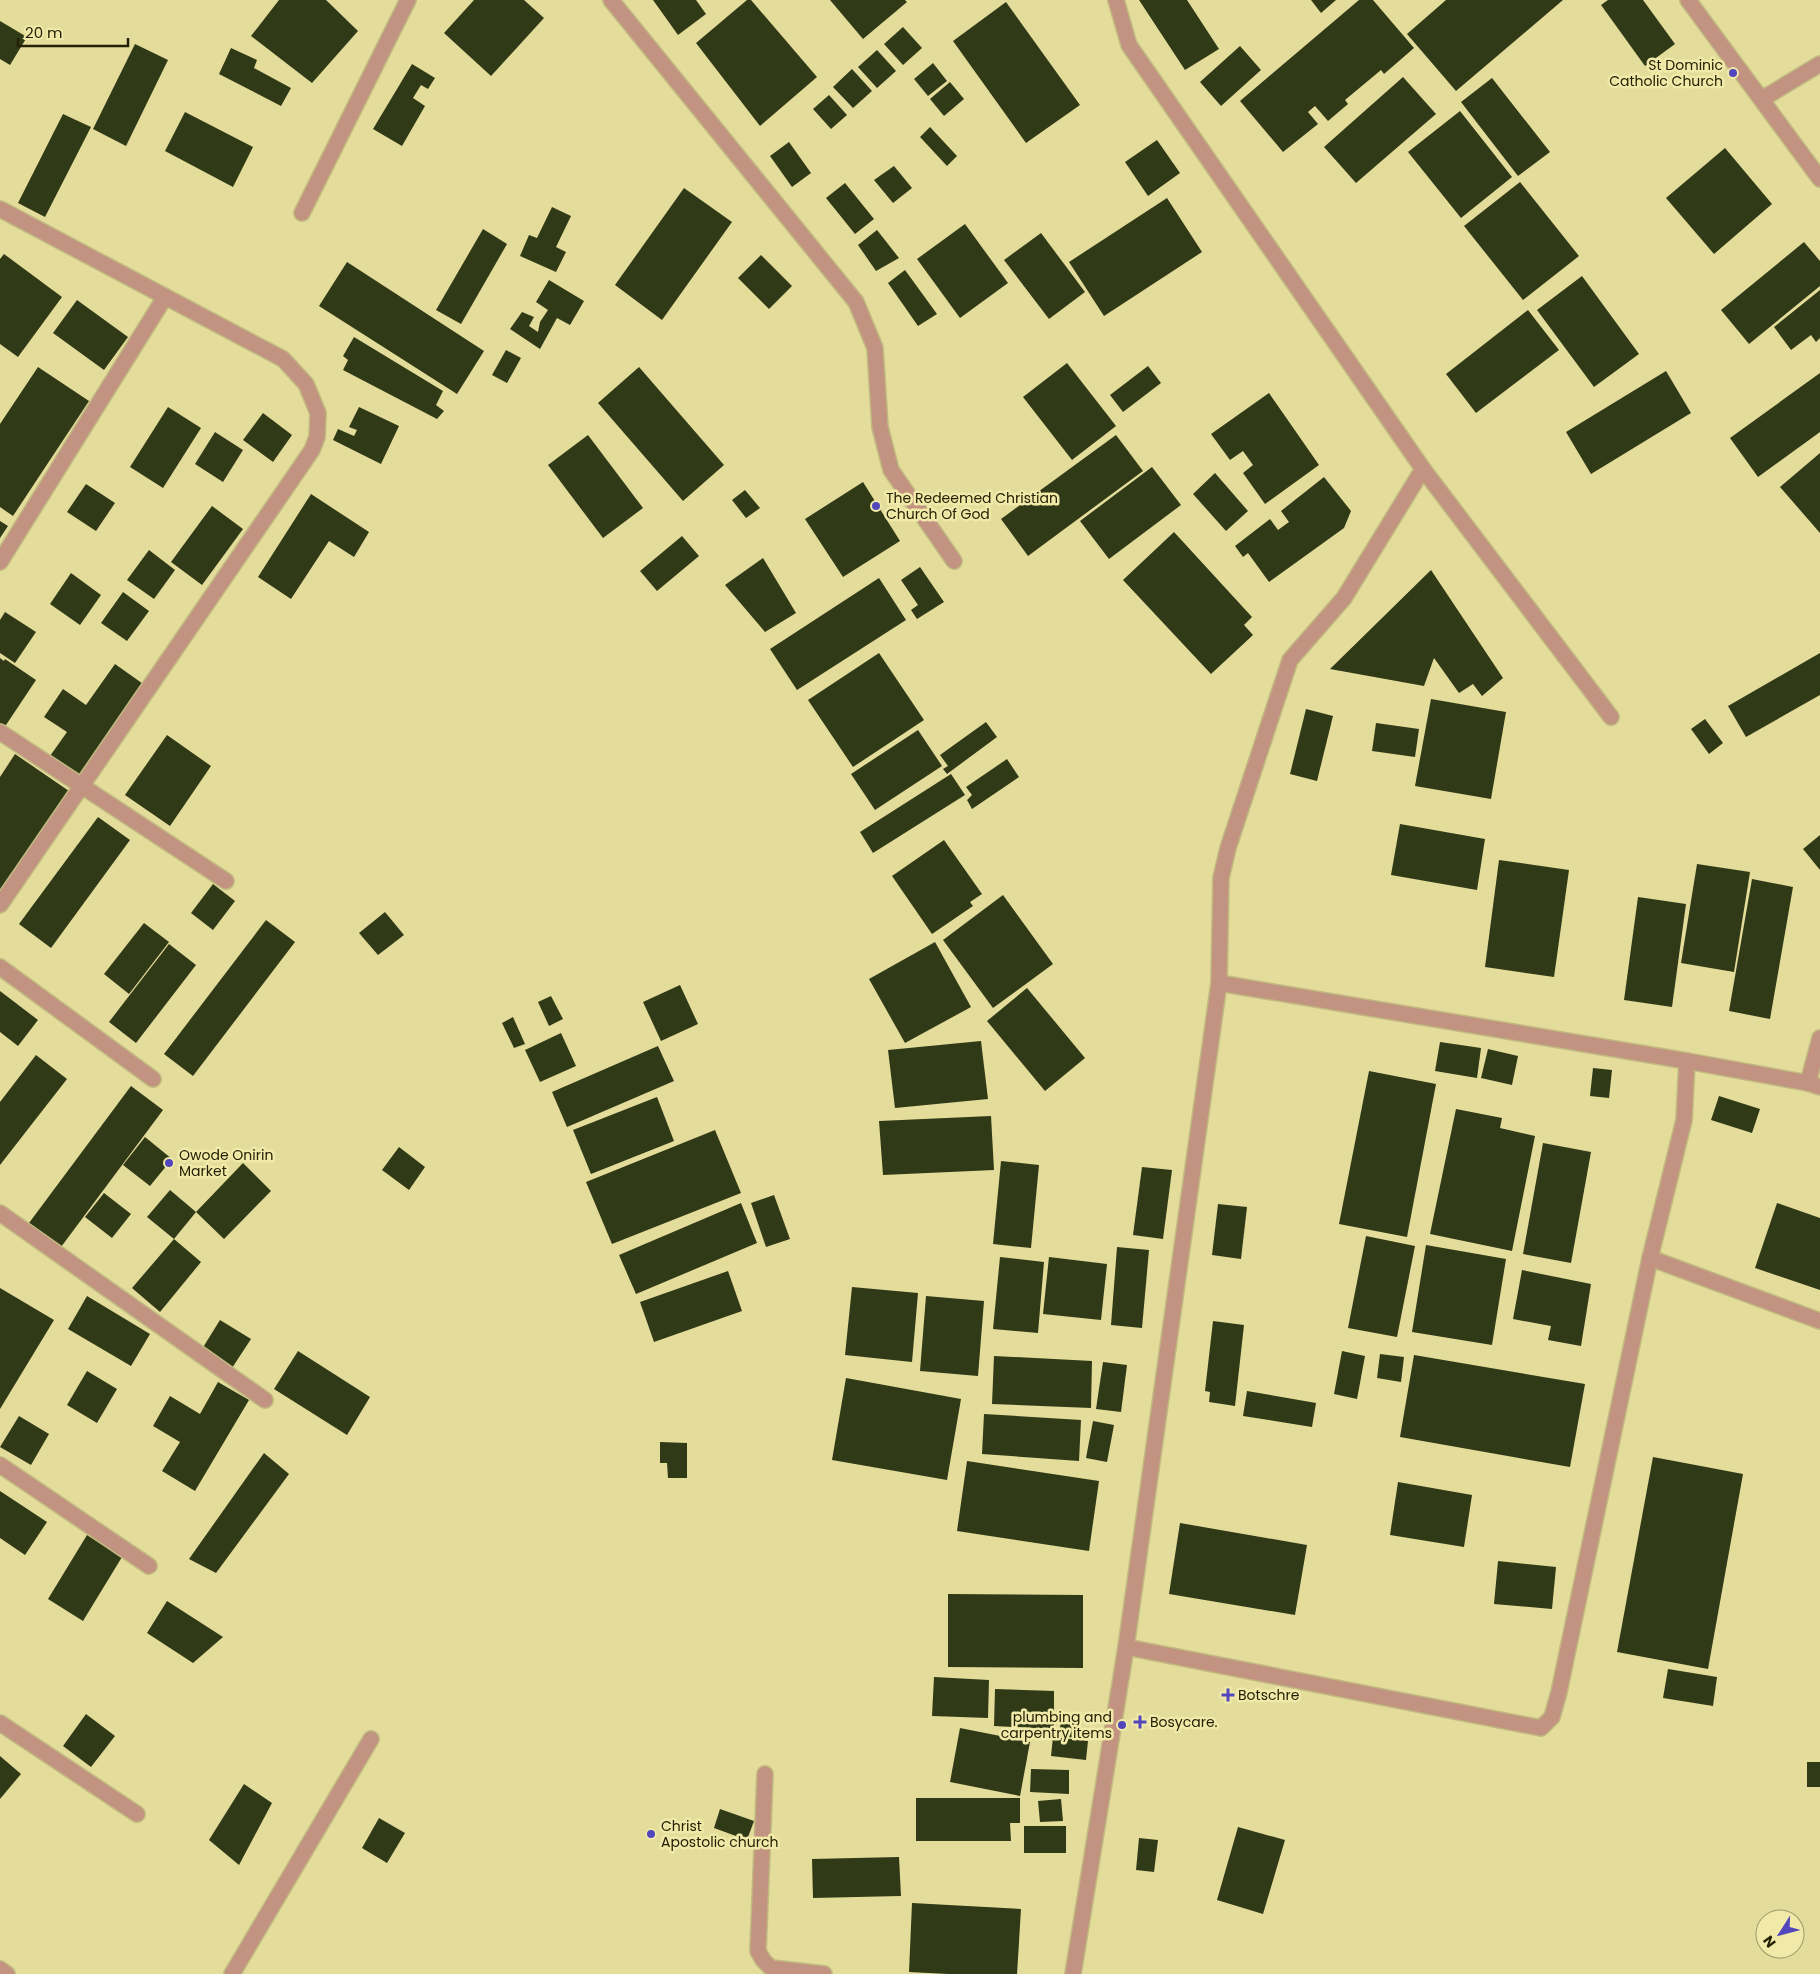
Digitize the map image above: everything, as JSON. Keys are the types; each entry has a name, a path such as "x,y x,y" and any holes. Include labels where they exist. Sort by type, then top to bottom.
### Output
{"street":[{"path":"302,213 408,0"},
{"path":"611,0 856,302 875,348 880,427 891,470 954,561"},
{"path":"1116,0 1129,45 1423,469 1611,717"},
{"path":"1688,0 1820,179"},
{"path":"1762,99 1820,64"},
{"path":"0,209 283,360 306,384 318,413 317,437 312,450 0,905"},
{"path":"0,562 165,297"},
{"path":"1073,1974 1126,1647 1218,983 1221,878 1228,848 1290,660 1344,598 1423,469"},
{"path":"0,732 226,881"},
{"path":"0,967 153,1079"},
{"path":"1218,983 1687,1061 1814,1085 1820,1038"},
{"path":"1126,1647 1541,1728 1552,1717 1559,1692 1650,1258 1684,1120 1687,1061"},
{"path":"0,1213 266,1400"},
{"path":"1650,1258 1820,1321"},
{"path":"0,1465 149,1566"},
{"path":"0,1723 137,1814"},
{"path":"232,1974 371,1739"},
{"path":"765,1774 758,1950 763,1960 771,1968 824,1974"},
{"path":"0,1969 7,1974"}],"building":[{"path":"279,0 326,0 358,31 312,83 251,36"},
{"path":"474,0 524,0 544,18 491,76 444,33"},
{"path":"653,0 696,0 706,14 678,35"},
{"path":"747,0 751,0 817,77 760,126 696,43"},
{"path":"830,0 905,0 907,2 863,39"},
{"path":"1139,0 1187,0 1219,49 1185,70"},
{"path":"1311,0 1336,0 1321,13"},
{"path":"1359,0 1373,0 1414,48 1384,74 1381,70 1345,100 1348,104 1328,121 1315,106 1308,112 1318,124 1283,152 1240,101"},
{"path":"1446,0 1563,0 1456,91 1407,34"},
{"path":"1608,0 1643,0 1675,44 1645,66 1601,5"},
{"path":"1006,2 1080,105 1026,143 953,41"},
{"path":"0,21 27,37 10,65 0,59"},
{"path":"903,27 922,48 903,65 884,44"},
{"path":"135,44 168,60 126,146 93,129"},
{"path":"1240,46 1261,70 1221,106 1200,82"},
{"path":"231,48 257,60 254,68 291,88 281,106 219,74"},
{"path":"877,50 896,71 877,88 858,67"},
{"path":"933,63 947,81 928,96 914,79"},
{"path":"412,64 435,78 428,89 421,85 413,98 425,106 402,146 373,129"},
{"path":"852,69 872,91 853,108 833,87"},
{"path":"1403,77 1436,114 1356,183 1324,147"},
{"path":"1492,78 1550,152 1518,176 1461,102"},
{"path":"950,82 964,99 944,116 930,99"},
{"path":"829,95 847,115 831,129 813,109"},
{"path":"1460,111 1512,177 1461,218 1408,152"},
{"path":"185,112 253,147 233,187 165,151"},
{"path":"63,114 91,127 45,217 18,203"},
{"path":"930,127 957,156 947,166 920,137"},
{"path":"1157,140 1180,173 1148,196 1125,162"},
{"path":"789,142 811,173 792,187 770,156"},
{"path":"1725,148 1772,204 1714,254 1666,198"},
{"path":"894,166 912,188 893,203 874,180"},
{"path":"1520,182 1579,256 1523,300 1464,226"},
{"path":"845,183 874,219 855,234 826,198"},
{"path":"684,188 732,222 662,320 615,285"},
{"path":"1167,198 1202,252 1104,316 1069,262"},
{"path":"552,207 571,216 556,247 566,252 556,272 520,256 529,235 537,238"},
{"path":"965,224 1008,283 960,318 917,259"},
{"path":"483,229 507,244 461,324 436,310"},
{"path":"877,230 899,258 876,271 858,245"},
{"path":"1041,233 1085,292 1049,319 1004,260"},
{"path":"1804,242 1820,261 1820,286 1749,344 1721,310"},
{"path":"4,254 62,297 18,357 0,344 0,259"},
{"path":"761,255 792,286 769,309 738,278"},
{"path":"347,262 484,351 457,394 319,306"},
{"path":"905,270 937,314 918,326 888,283"},
{"path":"1582,276 1639,354 1594,387 1537,310"},
{"path":"549,280 584,301 570,325 557,318 540,349 510,329 522,312 534,317 529,326 538,332 540,322 548,310 536,302"},
{"path":"1820,290 1820,338 1816,342 1811,335 1791,350 1774,327"},
{"path":"77,300 128,337 104,370 53,333"},
{"path":"1528,310 1559,350 1476,413 1446,374"},
{"path":"354,337 443,391 436,405 444,411 437,419 343,370 348,360 343,356"},
{"path":"506,350 521,358 507,383 492,375"},
{"path":"1067,363 1116,426 1072,460 1023,397"},
{"path":"1148,366 1161,383 1123,412 1110,395"},
{"path":"38,367 89,401 13,516 0,507 0,424"},
{"path":"639,367 724,465 683,501 598,403"},
{"path":"1666,371 1691,413 1591,474 1566,432"},
{"path":"1820,373 1820,432 1758,477 1730,438"},
{"path":"1269,393 1319,465 1265,504 1243,473 1253,465 1243,451 1230,460 1211,434"},
{"path":"168,407 201,428 163,488 130,467"},
{"path":"359,407 399,426 381,464 333,440 338,429 354,436 357,430 349,427"},
{"path":"263,413 292,435 273,462 243,440"},
{"path":"215,432 243,450 223,482 195,464"},
{"path":"588,435 643,508 603,538 548,465"},
{"path":"1116,435 1143,471 1028,556 1001,519"},
{"path":"1820,453 1820,533 1780,487"},
{"path":"1152,467 1181,505 1109,559 1080,521"},
{"path":"1215,473 1248,511 1226,531 1193,494"},
{"path":"1324,477 1351,511 1344,528 1269,582 1248,553 1243,557 1235,546 1270,519 1278,530 1289,522 1281,511"},
{"path":"863,482 900,541 843,577 805,519"},
{"path":"86,484 115,503 96,531 67,512"},
{"path":"745,490 760,508 746,518 732,500"},
{"path":"311,494 369,532 354,557 329,541 291,599 258,577"},
{"path":"212,506 243,529 202,585 171,562"},
{"path":"0,521 8,526 0,538"},
{"path":"1174,532 1252,617 1244,625 1253,635 1211,674 1123,580"},
{"path":"682,536 699,556 657,591 640,571"},
{"path":"149,550 175,570 154,599 127,580"},
{"path":"763,558 796,613 765,632 725,585"},
{"path":"920,567 944,602 917,619 911,610 918,605 901,580"},
{"path":"1431,570 1503,678 1482,696 1473,684 1459,693 1434,658 1424,686 1330,669"},
{"path":"71,573 101,595 80,625 50,604"},
{"path":"879,578 906,620 797,690 770,649"},
{"path":"123,592 149,611 127,641 101,623"},
{"path":"5,612 36,632 15,663 0,653 0,620"},
{"path":"879,653 924,720 853,767 808,700"},
{"path":"1820,653 1820,695 1746,737 1728,706"},
{"path":"0,658 4,661 5,659 36,680 4,728 0,726"},
{"path":"115,664 146,686 81,778 50,756 67,732 44,717 63,689 86,705"},
{"path":"1431,699 1506,712 1491,799 1415,786"},
{"path":"1306,709 1333,716 1317,781 1290,774"},
{"path":"1705,719 1723,743 1709,754 1691,729"},
{"path":"986,722 997,737 947,774 943,769 948,766 940,755"},
{"path":"1376,723 1419,729 1415,757 1372,751"},
{"path":"918,730 942,766 875,810 851,774"},
{"path":"167,735 211,766 170,826 125,795"},
{"path":"15,754 69,791 0,892 0,777"},
{"path":"1007,759 1019,777 972,809 967,800 972,795 966,787"},
{"path":"951,774 965,795 873,853 860,832"},
{"path":"98,817 130,840 51,948 19,924"},
{"path":"1400,824 1485,839 1477,890 1391,875"},
{"path":"1820,835 1820,870 1803,849"},
{"path":"944,840 982,894 970,902 973,906 932,934 892,876"},
{"path":"1499,860 1569,870 1554,977 1485,967"},
{"path":"1697,864 1750,872 1734,972 1681,963"},
{"path":"1752,879 1793,887 1770,1019 1729,1011"},
{"path":"213,884 235,901 213,930 191,913"},
{"path":"1003,895 1053,964 993,1008 943,940"},
{"path":"1638,897 1686,904 1672,1007 1624,1000"},
{"path":"385,912 404,935 378,955 359,933"},
{"path":"266,920 295,942 193,1076 164,1054"},
{"path":"144,923 169,942 129,994 104,974"},
{"path":"935,942 971,1007 905,1043 869,979"},
{"path":"169,944 196,965 136,1043 109,1022"},
{"path":"680,985 698,1024 661,1041 643,1002"},
{"path":"1027,988 1085,1058 1045,1091 987,1021"},
{"path":"0,991 38,1020 18,1046 0,1032"},
{"path":"551,996 563,1019 549,1026 538,1002"},
{"path":"513,1017 525,1044 514,1048 502,1023"},
{"path":"561,1033 576,1066 540,1082 525,1050"},
{"path":"981,1041 988,1099 895,1108 888,1050"},
{"path":"1440,1042 1481,1048 1477,1078 1435,1071"},
{"path":"658,1046 674,1081 567,1127 552,1092"},
{"path":"1488,1049 1518,1056 1512,1085 1481,1078"},
{"path":"36,1055 67,1079 0,1165 0,1102"},
{"path":"1593,1068 1612,1070 1609,1098 1590,1096"},
{"path":"1369,1071 1436,1084 1407,1237 1339,1224"},
{"path":"131,1086 163,1110 61,1247 29,1223"},
{"path":"1719,1096 1760,1109 1752,1133 1711,1120"},
{"path":"657,1097 674,1141 591,1174 573,1130"},
{"path":"1456,1109 1502,1118 1500,1128 1535,1136 1512,1251 1430,1234"},
{"path":"991,1116 994,1170 883,1175 879,1121"},
{"path":"715,1130 741,1193 612,1244 586,1182"},
{"path":"145,1137 172,1159 150,1186 123,1165"},
{"path":"1543,1143 1591,1152 1571,1263 1523,1254"},
{"path":"399,1147 425,1167 409,1190 382,1170"},
{"path":"1001,1161 1039,1165 1031,1248 993,1244"},
{"path":"243,1163 271,1191 224,1239 196,1212"},
{"path":"1142,1167 1172,1170 1163,1239 1133,1235"},
{"path":"170,1190 196,1212 174,1239 147,1217"},
{"path":"104,1193 131,1214 112,1238 85,1217"},
{"path":"774,1195 790,1239 766,1247 751,1203"},
{"path":"741,1203 757,1243 636,1294 619,1255"},
{"path":"1777,1203 1820,1218 1820,1290 1755,1268"},
{"path":"1218,1204 1247,1207 1241,1259 1212,1255"},
{"path":"1366,1236 1415,1246 1397,1337 1348,1328"},
{"path":"174,1239 201,1262 160,1312 132,1288"},
{"path":"1426,1245 1506,1259 1492,1345 1412,1332"},
{"path":"1117,1247 1149,1250 1142,1328 1111,1325"},
{"path":"1000,1257 1044,1262 1038,1333 993,1329"},
{"path":"1049,1257 1107,1264 1101,1320 1043,1314"},
{"path":"1522,1270 1591,1284 1581,1346 1548,1340 1551,1326 1513,1319"},
{"path":"728,1271 742,1311 654,1342 640,1302"},
{"path":"852,1287 918,1293 912,1362 845,1355"},
{"path":"0,1288 54,1320 0,1409"},
{"path":"87,1296 150,1334 131,1366 68,1329"},
{"path":"926,1296 984,1301 978,1376 920,1371"},
{"path":"220,1320 251,1339 232,1368 202,1349"},
{"path":"1213,1321 1244,1325 1235,1406 1209,1402 1210,1392 1205,1391"},
{"path":"298,1351 370,1397 347,1435 274,1389"},
{"path":"1342,1351 1365,1356 1357,1399 1334,1394"},
{"path":"1380,1354 1404,1357 1401,1382 1377,1378"},
{"path":"1414,1355 1585,1384 1570,1467 1400,1437"},
{"path":"994,1356 1092,1361 1091,1408 992,1404"},
{"path":"1103,1362 1127,1365 1121,1412 1096,1409"},
{"path":"87,1371 117,1389 97,1423 67,1405"},
{"path":"846,1378 961,1399 947,1480 832,1460"},
{"path":"218,1382 249,1400 195,1491 162,1471 180,1442 153,1426 170,1396 200,1414"},
{"path":"1247,1391 1316,1403 1312,1427 1243,1416"},
{"path":"984,1414 1081,1420 1079,1461 982,1454"},
{"path":"19,1416 49,1434 31,1465 0,1447"},
{"path":"1093,1421 1114,1425 1107,1462 1086,1458"},
{"path":"660,1442 687,1443 687,1478 668,1478 667,1463 660,1463"},
{"path":"264,1453 289,1474 216,1573 189,1559"},
{"path":"1653,1457 1743,1474 1708,1669 1617,1652"},
{"path":"967,1461 1099,1481 1089,1551 957,1531"},
{"path":"1398,1482 1472,1495 1464,1547 1390,1535"},
{"path":"0,1491 47,1522 25,1555 0,1538"},
{"path":"1180,1523 1307,1545 1295,1615 1169,1594"},
{"path":"87,1535 122,1557 83,1621 48,1599"},
{"path":"1498,1561 1556,1567 1552,1609 1494,1604"},
{"path":"948,1594 1083,1595 1083,1668 948,1667"},
{"path":"167,1601 223,1637 193,1663 147,1633"},
{"path":"1668,1669 1717,1677 1713,1706 1663,1698"},
{"path":"934,1677 989,1680 988,1718 932,1716"},
{"path":"995,1689 1054,1691 1054,1729 994,1726"},
{"path":"86,1714 115,1736 91,1767 63,1746"},
{"path":"1061,1721 1079,1723 1077,1738 1059,1736"},
{"path":"960,1728 1030,1742 1020,1796 950,1782"},
{"path":"1053,1737 1088,1741 1086,1760 1051,1756"},
{"path":"0,1756 21,1774 0,1799"},
{"path":"1807,1762 1820,1762 1820,1787 1807,1787"},
{"path":"1031,1769 1069,1770 1069,1794 1030,1792"},
{"path":"244,1784 272,1803 239,1865 209,1840"},
{"path":"916,1798 1020,1798 1020,1823 1010,1823 1011,1841 916,1841"},
{"path":"1061,1799 1063,1821 1040,1822 1038,1801"},
{"path":"720,1809 754,1821 747,1840 714,1828"},
{"path":"379,1818 405,1833 387,1863 362,1848"},
{"path":"1024,1826 1066,1826 1066,1853 1024,1853"},
{"path":"1238,1827 1285,1840 1263,1914 1217,1900"},
{"path":"1139,1838 1158,1840 1154,1872 1136,1870"},
{"path":"899,1857 901,1896 813,1898 812,1859"},
{"path":"912,1903 1021,1909 1017,1974 909,1972"}],"place":[{"name":"St Dominic Catholic Church","path":"1733,73"},
{"name":"The Redeemed Christian Church Of God","path":"876,506"},
{"name":"Owode Onirin Market","path":"169,1163"},
{"name":"Botschre","path":"1228,1695"},
{"name":"Bosycare.","path":"1140,1722"},
{"name":"plumbing and carpentry items","path":"1122,1725"},
{"name":"Christ Apostolic church","path":"651,1834"}]}
